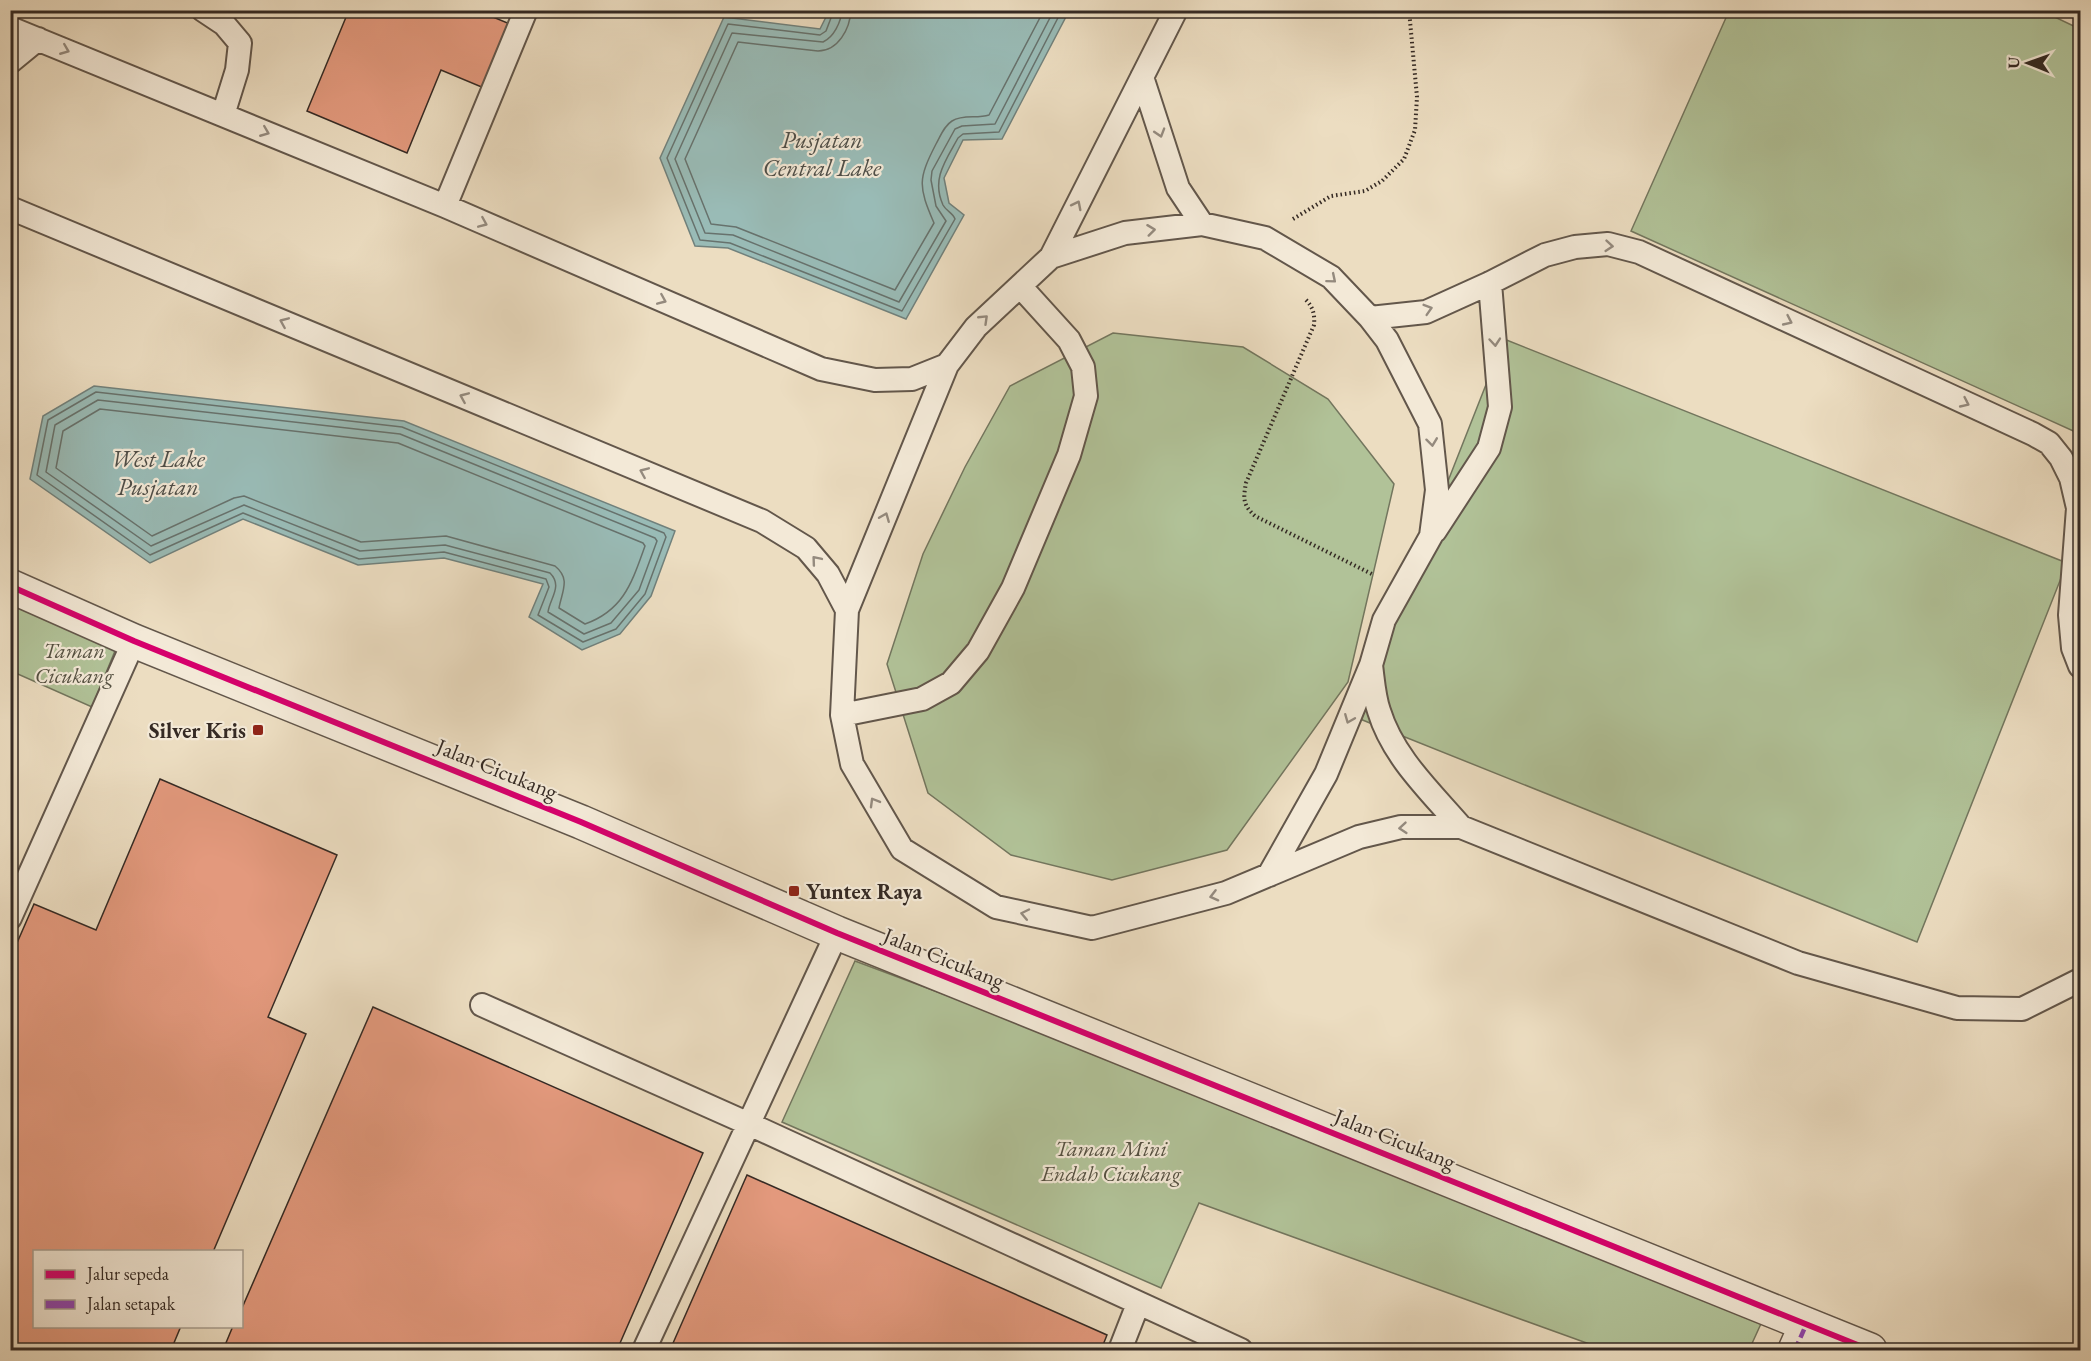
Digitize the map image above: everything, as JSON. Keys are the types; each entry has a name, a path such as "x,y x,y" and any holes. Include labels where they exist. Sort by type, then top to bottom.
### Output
{"street":[{"name":"Jalan Cicukang","path":"10,586 134,641 581,822 837,933 1800,1338 1870,1350"}],"lane":[{"path":"203,10 224,24 240,43 237,70 223,115"},
{"path":"445,206 526,10"},
{"path":"1176,10 1051,257 976,327 947,364 847,610 843,645 842,715 852,764 902,849 996,908 1092,928 1226,893 1359,837 1401,827 1461,827 1798,963 1957,1008 2022,1009 2080,980"},
{"path":"10,28 445,206 821,369 875,380 912,379 947,364"},
{"path":"10,62 38,39"},
{"path":"1142,77 1178,188 1202,224"},
{"path":"10,208 762,521 806,548 828,574 847,610"},
{"path":"1051,257 1125,233 1202,224 1265,238 1331,277 1370,318 1387,340 1430,424 1437,490 1431,536"},
{"path":"1370,318 1426,312 1545,255 1575,247 1608,244 1639,252 2049,443 2061,458 2071,478 2078,508 2070,615 2073,648 2080,666"},
{"path":"1269,875 1326,774 1371,665 1384,620 1431,536 1489,448 1500,407 1490,283"},
{"path":"842,715 922,699 951,683 978,651 1013,588 1069,455 1086,396 1083,367 1069,340 1020,286"},
{"path":"10,918 134,641"},
{"path":"1371,665 1378,709 1390,739 1414,773 1461,827"},
{"path":"644,1350 837,933"},
{"path":"482,1005 749,1124 1241,1350"},
{"path":"1120,1350 1138,1304"}],"path":[{"path":"1256,516 1402,589"}],"green space":[{"path":"2040,10 2080,29 2080,434 1631,231 1729,11"},
{"path":"1113,333 1243,347 1328,399 1394,484 1348,682 1227,850 1112,880 1011,855 928,793 887,664 923,554 965,467 1010,386"},
{"path":"1504,339 2067,563 1917,942 1355,717"},
{"name":"Taman Cicukang","path":"11,599 117,646 92,707 11,671"},
{"name":"Taman Mini Endah Cicukang","path":"855,961 1770,1304 1749,1350 1606,1350 1199,1203 1161,1288 782,1122"}],"water":[{"name":"Pusjatan Central Lake","path":"829,11 1069,11 1002,139 963,140 944,178 949,203 964,215 906,319 728,248 695,246 660,158 724,17 820,29"},
{"name":"West Lake Pusjatan","path":"94,386 404,421 675,531 651,596 620,634 582,650 529,617 543,584 444,558 358,565 243,519 150,563 30,479 43,416"}],"building":[{"path":"349,10 476,10 510,24 484,88 441,70 407,153 307,111"},
{"path":"160,779 337,855 268,1017 306,1034 214,1250 33,1250 33,1328 180,1328 171,1350 10,1350 10,959 34,904 96,930"},
{"path":"373,1007 703,1153 617,1350 223,1350 232,1328 243,1328 243,1306"},
{"path":"747,1175 1107,1335 1101,1350 670,1350"},
{"path":"1808,1342 1826,1350 1805,1350"}],"marked path":[{"path":"1795,1350 1806,1325"}],"cycle path":[{"path":"10,586 134,641 581,822 837,933 1870,1350"}],"place":[{"name":"Silver Kris","path":"258,730"},
{"name":"Yuntex Raya","path":"794,891"}]}
